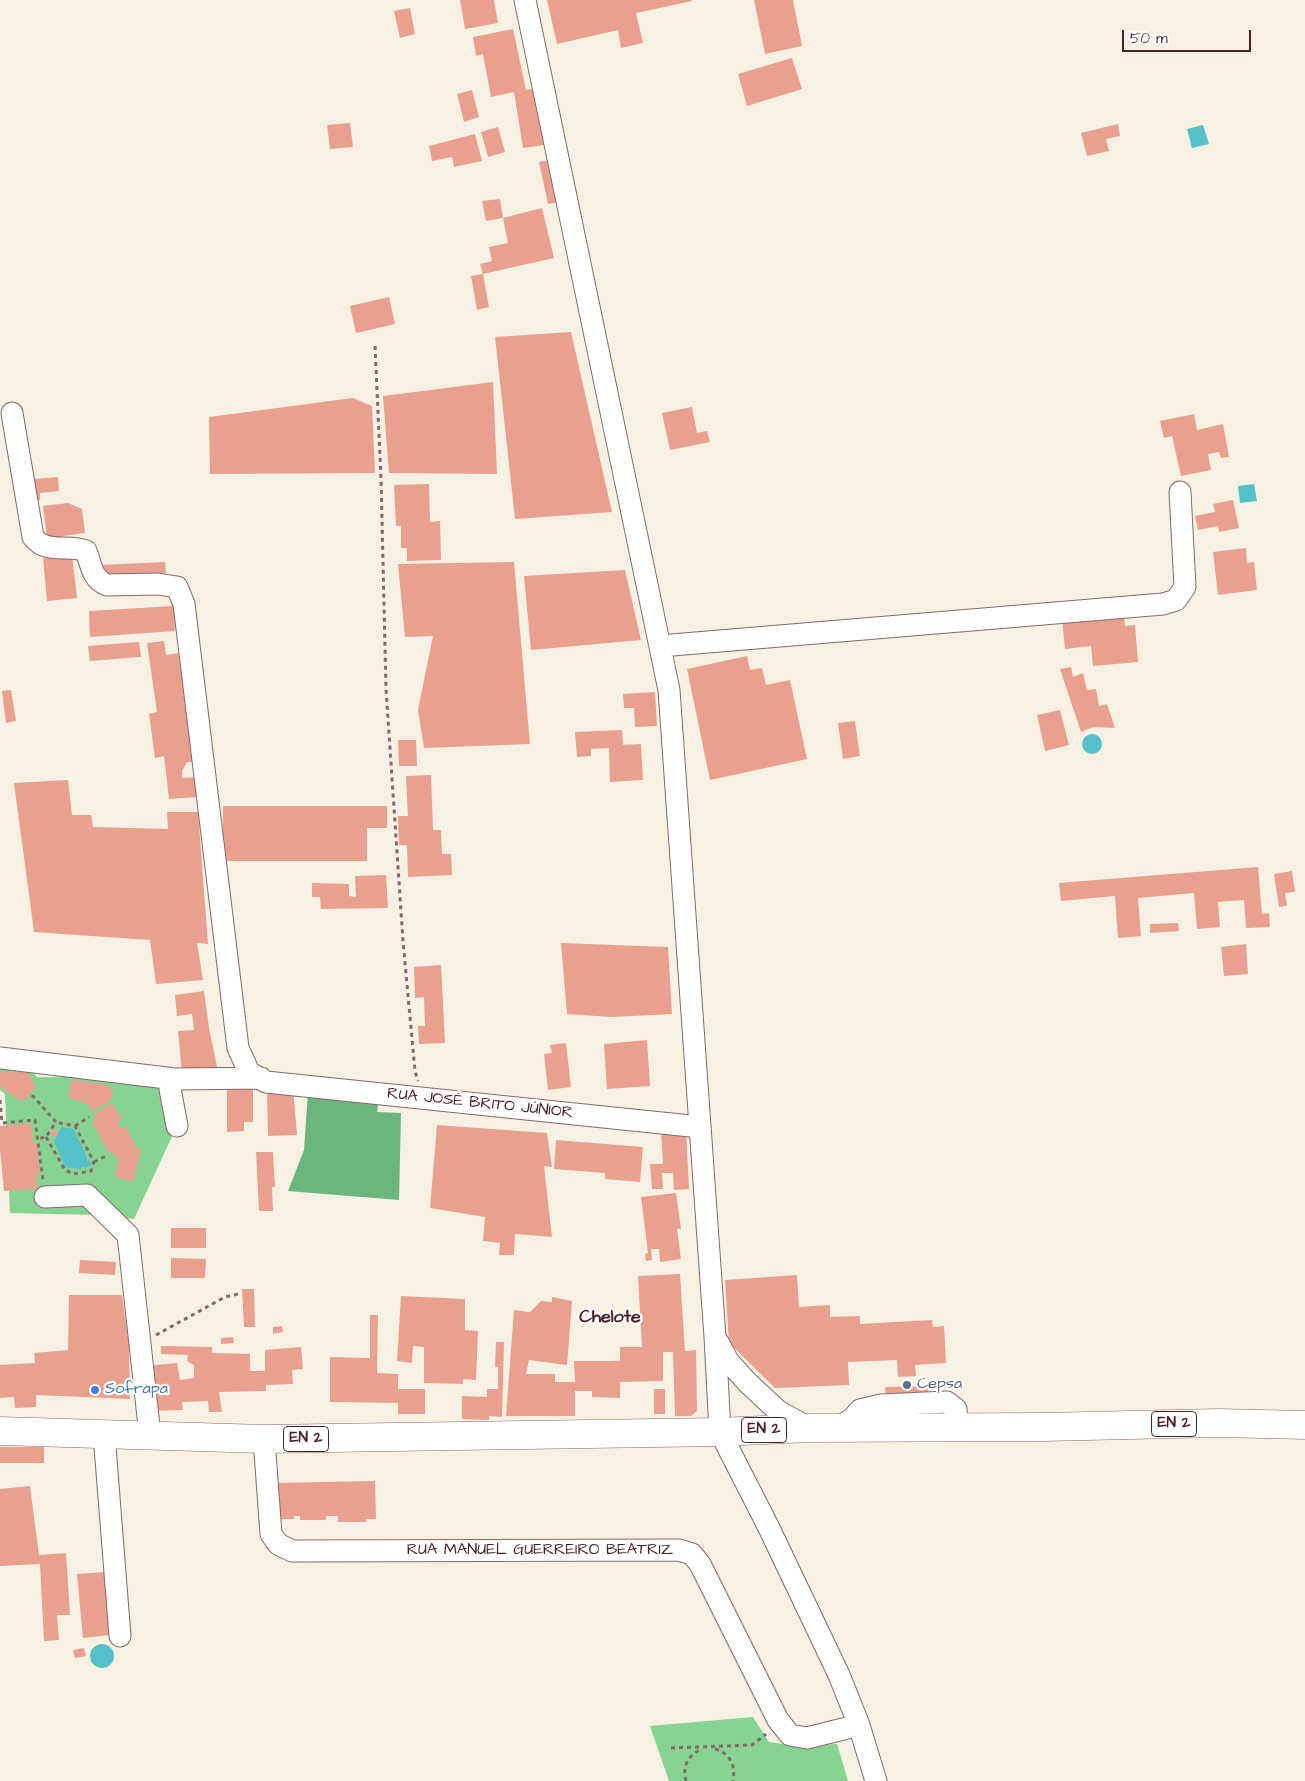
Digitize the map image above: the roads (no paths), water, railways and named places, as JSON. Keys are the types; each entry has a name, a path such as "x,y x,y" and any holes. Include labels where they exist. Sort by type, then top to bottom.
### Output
{"main road":[{"name":"EN 2","path":"0,1431 264,1439 720,1432 838,1428 951,1413 1007,1427 1218,1423 1305,1425"}],"street":[{"path":"525,0 669,690 715,1337 720,1432 769,1528 835,1667 859,1725 876,1781"},
{"path":"12,413 33,537 42,545 77,547 86,551 98,581 107,585 168,584 177,587 182,595 238,1048 249,1072 261,1078"},
{"path":"660,646 1163,604 1176,600 1185,587 1180,492"},
{"name":"RUA JOSÉ BRITO JÚNIOR","path":"0,1058 175,1079 261,1078 266,1082 700,1127"},
{"path":"175,1079 170,1089 177,1126"},
{"path":"45,1197 87,1195 128,1235 150,1435"},
{"path":"715,1337 728,1361 747,1382 778,1411 809,1428"},
{"path":"838,1428 853,1418 860,1410 881,1405 951,1413"},
{"path":"104,1434 120,1636"},
{"name":"RUA MANUEL GUERREIRO BEATRIZ","path":"264,1439 271,1534 278,1544 292,1551 679,1550 692,1554 700,1564 778,1720 790,1735 807,1738 859,1725"}],"water":[{"path":"1203,125 1209,144 1192,148 1187,129"},
{"path":"1254,484 1257,501 1240,503 1238,486"},
{"path":"1092,734 1099,737 1102,744 1099,751 1092,754 1085,751 1082,744 1085,737"},
{"path":"61,1127 74,1129 87,1157 87,1161 91,1162 92,1165 85,1168 83,1166 81,1169 65,1167 54,1141"},
{"path":"102,1644 107,1645 113,1651 113,1661 107,1667 102,1668 97,1667 91,1661 90,1656 91,1651 97,1645"}],"place":[{"name":"Cepsa","path":"907,1385"},
{"name":"Sofrapa","path":"95,1390"}],"district":[{"name":"Chelote","path":"610,1318"}]}
